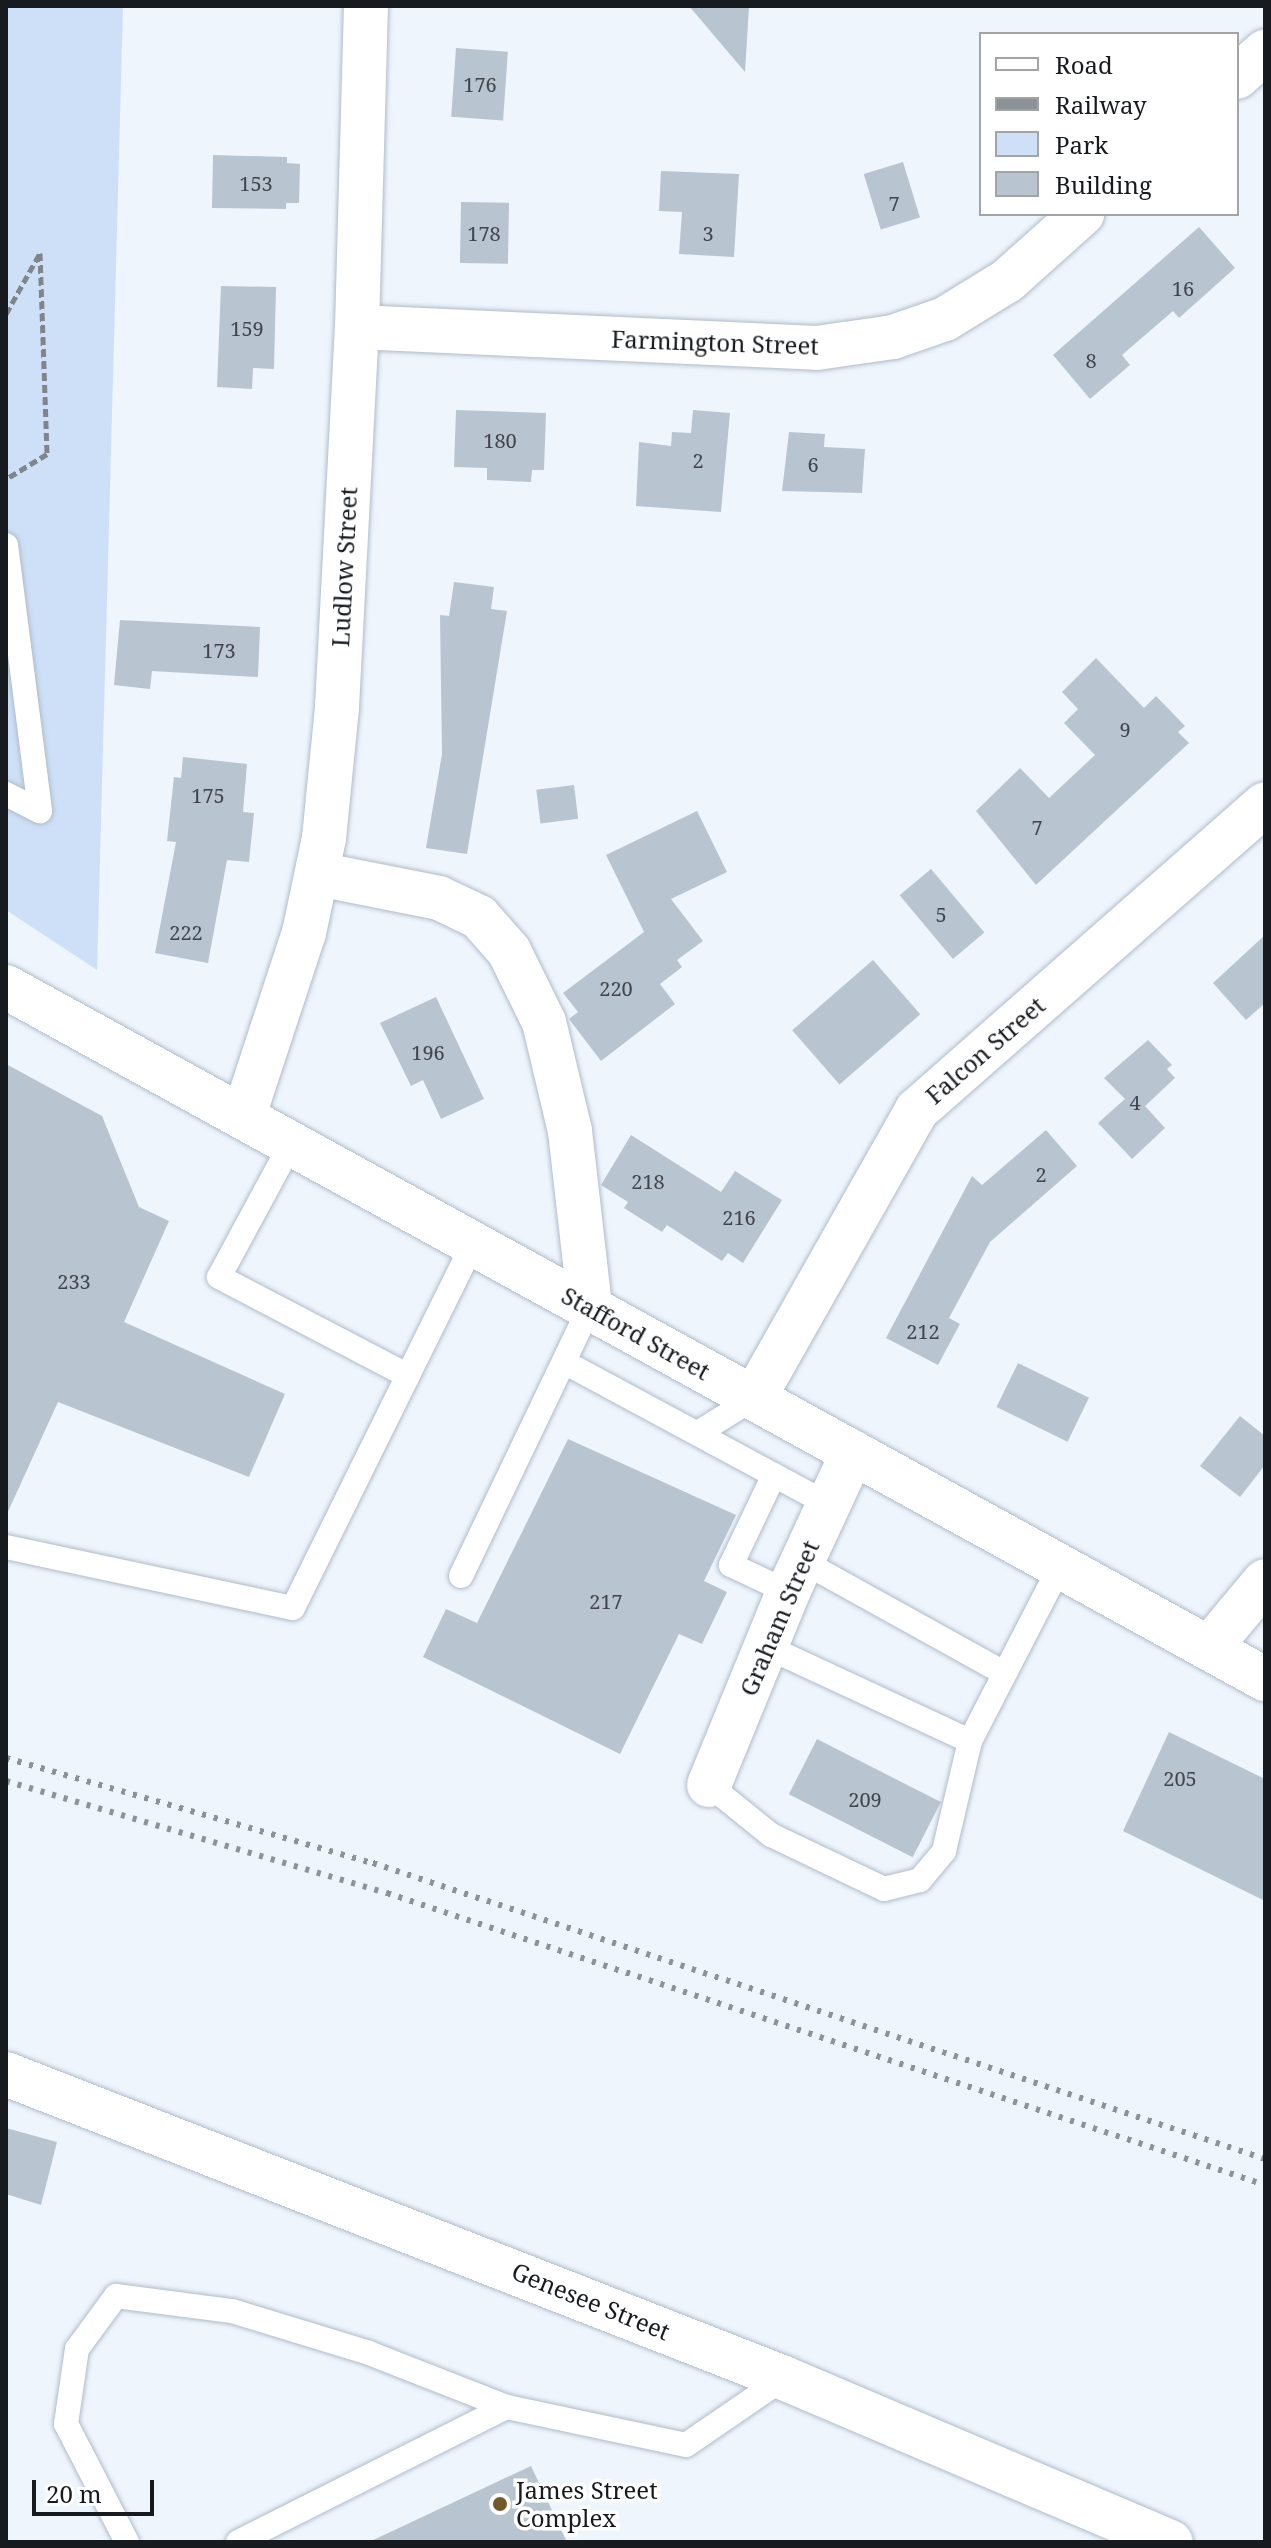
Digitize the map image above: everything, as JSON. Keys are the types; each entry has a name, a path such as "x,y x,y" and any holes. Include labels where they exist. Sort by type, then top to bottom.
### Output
{"street":[{"name":"Ludlow Street","path":"244,1115 304,933 318,874 337,707 357,327 366,6"},
{"path":"1239,75 1265,52"},
{"name":"Farmington Street","path":"357,327 817,348 893,337 945,319 1007,281 1080,216"},
{"name":"Falcon Street","path":"754,1398 917,1110 1265,804"},
{"path":"318,874 439,898 479,917 509,951 544,1022 570,1131 590,1307"},
{"name":"Stafford Street","path":"6,987 244,1115 1265,1679"},
{"name":"Graham Street","path":"709,1785 795,1576 853,1452"},
{"path":"1209,1648 1265,1581"},
{"name":"Genesee Street","path":"6,2074 784,2378 1171,2542"}],"lane":[{"path":"6,545 40,811 6,794"},
{"path":"292,1142 219,1277 408,1376"},
{"path":"6,1547 293,1608 474,1242"},
{"path":"461,1576 590,1307"},
{"path":"564,1362 828,1504"},
{"path":"698,1433 754,1398"},
{"path":"774,1475 731,1565 795,1576 1004,1673"},
{"path":"709,1785 771,1835 884,1889 920,1880 944,1851 970,1741 1060,1567"},
{"path":"765,1646 970,1741"},
{"path":"127,2542 66,2424 77,2349 116,2296 232,2311 369,2353 507,2407 686,2445 784,2378"},
{"path":"238,2542 507,2407"}],"path":[{"path":"6,314 40,253 47,454 6,479"}],"green space":[{"path":"6,6 123,6 97,970 6,910"}],"building":[{"path":"689,6 749,6 745,72"},
{"path":"456,48 508,52 503,120 451,117"},
{"path":"213,155 287,157 287,163 300,164 299,203 286,203 286,209 212,208"},
{"path":"903,162 920,217 881,229 864,174"},
{"path":"661,171 739,174 734,257 679,254 682,212 659,211"},
{"path":"461,202 509,203 508,264 460,263"},
{"path":"1199,227 1235,268 1179,318 1173,311 1122,355 1130,365 1090,399 1053,355"},
{"path":"221,286 276,287 274,369 253,368 252,389 217,387"},
{"path":"456,410 546,413 544,470 532,470 531,482 487,480 487,468 454,467"},
{"path":"693,410 730,413 721,512 636,506 639,442 671,446 672,432 691,433"},
{"path":"789,432 825,434 824,447 865,449 862,493 782,491"},
{"path":"454,582 494,587 491,609 507,611 467,854 426,848 442,754 440,615 449,616"},
{"path":"120,620 260,627 258,677 152,671 150,689 114,685"},
{"path":"1096,658 1144,708 1156,696 1185,726 1178,732 1189,743 1036,885 976,811 1020,768 1049,798 1095,755 1064,723 1078,709 1062,692"},
{"path":"183,757 247,764 243,812 254,813 249,862 227,860 208,963 155,953 176,842 167,841 174,777 181,778"},
{"path":"574,785 578,819 540,823 536,790"},
{"path":"697,811 727,872 671,899 703,941 677,960 682,967 660,984 675,1004 601,1061 569,1019 578,1012 563,993 644,932 606,855"},
{"path":"931,869 984,933 953,959 900,895"},
{"path":"1265,935 1265,1003 1246,1020 1213,983"},
{"path":"873,960 920,1014 839,1085 792,1030"},
{"path":"436,997 484,1099 441,1119 423,1080 411,1086 380,1023"},
{"path":"1148,1040 1172,1065 1167,1069 1175,1078 1145,1106 1165,1128 1132,1159 1098,1123 1125,1099 1104,1078"},
{"path":"6,1064 102,1116 139,1207 169,1221 124,1322 285,1394 249,1477 58,1402 6,1516"},
{"path":"1046,1130 1077,1166 990,1242 949,1318 960,1324 938,1365 886,1338 972,1176 982,1185"},
{"path":"631,1135 721,1192 735,1171 782,1200 743,1263 728,1253 722,1261 667,1225 662,1232 624,1208 628,1202 601,1185"},
{"path":"1018,1363 1089,1398 1068,1442 997,1407"},
{"path":"1240,1416 1265,1436 1265,1465 1240,1497 1200,1466"},
{"path":"568,1439 736,1515 704,1581 727,1592 702,1644 679,1634 620,1754 423,1657 446,1609 477,1623"},
{"path":"1169,1732 1265,1779 1265,1901 1123,1831"},
{"path":"817,1739 941,1802 913,1857 789,1794"},
{"path":"6,2128 57,2142 41,2205 6,2194"},
{"name":"James Street Complex","path":"531,2466 567,2542 369,2542"}],"railway":[{"path":"6,1758 373,1863 1265,2159"},
{"path":"6,1781 387,1893 1265,2185"}],"place":[{"name":"James Street Complex","path":"500,2504"}]}
